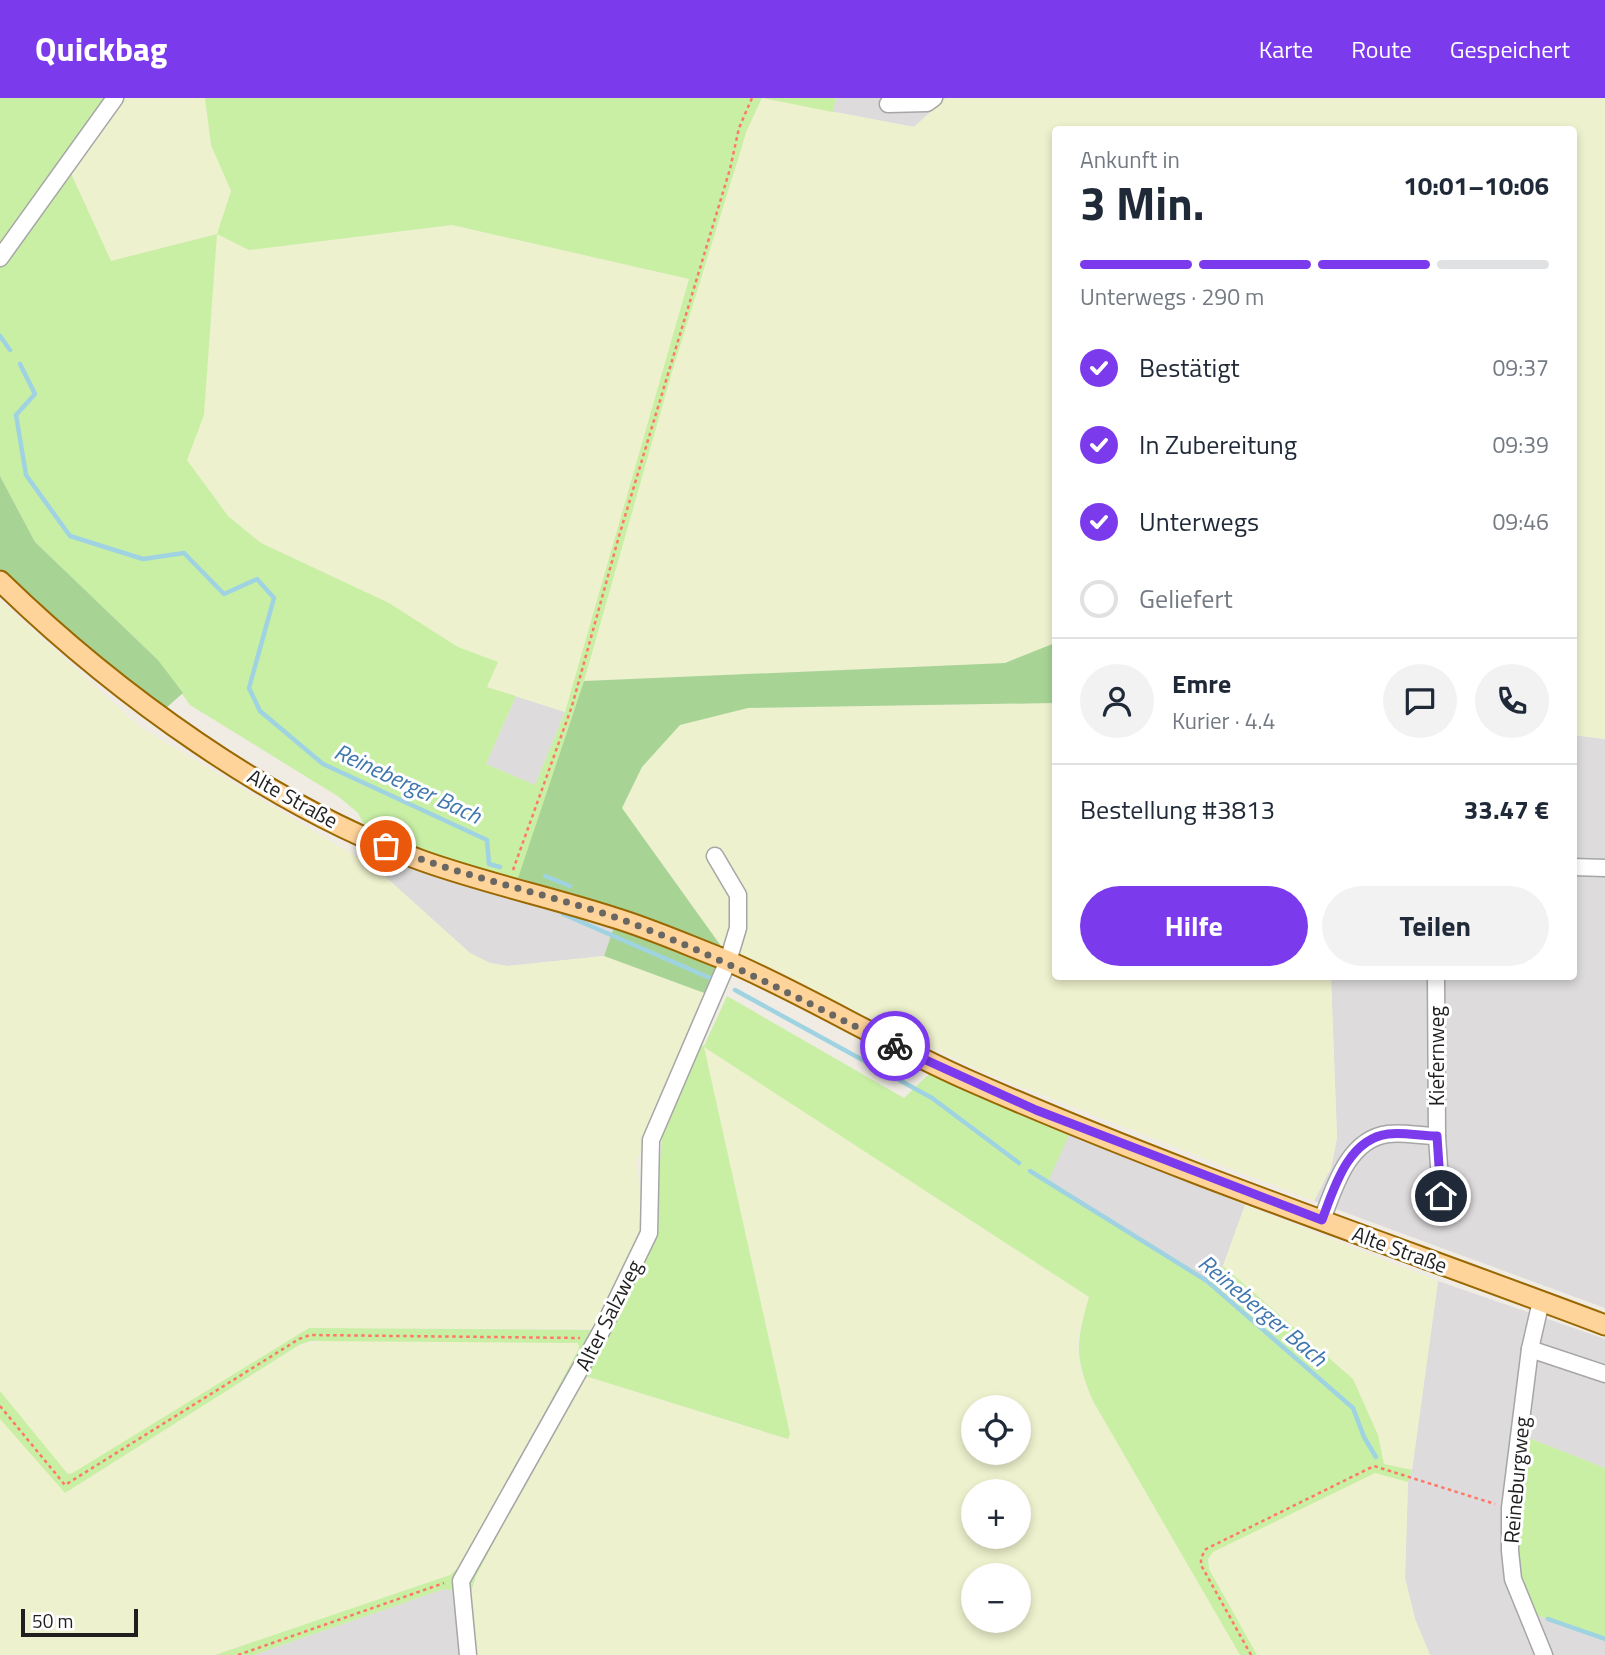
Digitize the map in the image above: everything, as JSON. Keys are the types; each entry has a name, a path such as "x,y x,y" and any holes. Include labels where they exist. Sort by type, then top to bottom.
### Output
{"main road":[{"name":"Alte Straße","path":"0,581 60,640 183,731 248,773 368,839 423,861 616,918 728,961 968,1081 1322,1220 1605,1325"}],"street":[{"path":"0,258 115,98"},
{"path":"888,104 927,103 934,98"},
{"name":"Alter Salzweg","path":"468,1655 461,1599 464,1577 597,1338 649,1233 651,1140 728,961 738,928 738,895 715,856"},
{"path":"1577,867 1605,868"},
{"name":"Kiefernweg","path":"1436,980 1437,1136 1441,1196"},
{"name":"Kiefernweg","path":"1322,1220 1342,1171 1361,1144 1387,1134 1437,1136"},
{"name":"Reineburgweg","path":"1541,1301 1530,1349 1510,1508 1513,1579 1544,1655"},
{"path":"1530,1349 1605,1374"}],"path":[{"path":"507,886 572,706 619,536 730,169 739,128 752,98"},
{"path":"0,1406 65,1485 299,1339 310,1335 597,1338"},
{"path":"1251,1655 1201,1565 1200,1558 1206,1549 1374,1466 1510,1508"},
{"path":"238,1655 464,1577"}],"shaded area":[{"path":"836,98 946,98 914,127 833,112"},
{"path":"516,696 565,712 535,785 486,764"},
{"path":"1577,736 1605,739 1605,1308 1314,1201 1331,1168 1337,1138 1331,980 1577,980"},
{"path":"384,853 614,927 604,956 508,966 490,963 470,953 377,870"},
{"path":"1070,1133 1245,1205 1223,1266 1210,1286 1047,1181"},
{"path":"1438,1281 1605,1339 1605,1468 1529,1438 1533,1614 1605,1639 1605,1655 1430,1655 1415,1619 1405,1578 1408,1482 1412,1470"},
{"path":"444,1589 454,1591 460,1655 253,1655"}],"green space":[{"path":"0,98 125,98 69,169 111,261 217,234 231,191 211,145 205,98 762,98 747,130 672,372 584,681 513,894 364,825 358,813 339,797 190,705 158,660 35,542 0,476","holes":["452,225 689,279 565,712 535,785 486,764 516,696 487,687 498,662 458,647 389,603 261,543 228,516 187,460 204,415 217,234 249,250"]},
{"path":"125,98 205,98 211,145 231,191 217,234 249,250 452,225 689,279 565,712 487,687 497,662 458,647 389,603 261,543 228,516 187,460 204,415 216,234 111,262 69,169"},
{"path":"762,98 914,127 946,98 1605,98 1605,739 1577,736 1577,126 1052,126 1052,644 1005,663 584,681 672,372 747,130"},
{"path":"762,98 836,98 833,112"},
{"path":"0,476 35,542 158,660 183,693 166,708 43,613 0,569"},
{"path":"0,600 140,727 377,869 470,953 490,963 508,966 604,956 707,994 636,1163 646,1223 598,1329 309,1328 72,1474 67,1473 0,1391"},
{"path":"1052,644 1052,703 748,708 680,725 642,767 622,808 721,946 578,895 518,878 584,681 1005,663"},
{"path":"1052,703 1052,980 1331,980 1337,1138 1331,1168 1314,1201 983,1072 721,946 622,808 642,767 680,724 748,708"},
{"path":"614,927 718,969 707,994 604,956"},
{"path":"727,996 904,1098 930,1073 1070,1133 1048,1181 1209,1285 1223,1266 1353,1379 1378,1435 1384,1464 1412,1470 1408,1482 1375,1473 1213,1552 1208,1559 1209,1569 1257,1655 1240,1655 1093,1401 1083,1372 1079,1349 1081,1326 1089,1297 704,1047 790,1434 788,1439 582,1375 476,1576 469,1598 473,1655 460,1655 454,1591 444,1589 253,1655 215,1655 450,1575 462,1564 477,1539 579,1348 578,1343 311,1341 299,1345 65,1493 0,1419 0,1391 67,1473 71,1474 309,1328 606,1330 656,1223 662,1134 697,1045 704,1046"},
{"path":"704,1047 1089,1297 1078,1335 1079,1367 1093,1401 1240,1655 473,1655 469,1598 476,1576 582,1375 787,1439 790,1434"},
{"path":"1245,1205 1438,1281 1412,1470 1384,1464 1378,1435 1353,1379 1223,1266"},
{"path":"327,1340 578,1343 579,1348 462,1564 450,1575 215,1655 0,1655 0,1419 65,1493 300,1345"},
{"path":"1529,1438 1605,1468 1605,1639 1533,1614 1520,1580 1515,1556"},
{"path":"1375,1473 1408,1482 1405,1578 1415,1619 1430,1655 1257,1655 1209,1568 1209,1558 1213,1552"}],"waterway":[{"name":"Reineberger Bach","path":"0,336 10,350"},
{"name":"Reineberger Bach","path":"20,364 35,394 16,415 26,475 70,536 143,559 184,553 224,594 257,579 274,598 249,688 260,711 323,764 487,840 489,864 500,867"},
{"name":"Reineberger Bach","path":"545,876 570,886"},
{"name":"Reineberger Bach","path":"563,914 710,978"},
{"name":"Reineberger Bach","path":"735,990 932,1098 1019,1163"},
{"name":"Reineberger Bach","path":"1030,1171 1207,1281 1353,1408 1364,1437 1376,1457"},
{"name":"Reineberger Bach","path":"1548,1619 1605,1639"}],"way so far":[{"path":"386,846 423,861 616,918 667,937 728,961 895,1046"}],"route":[{"path":"895,1046 1036,1110 1322,1220 1342,1171 1361,1144 1387,1134 1437,1136 1441,1196"}]}
